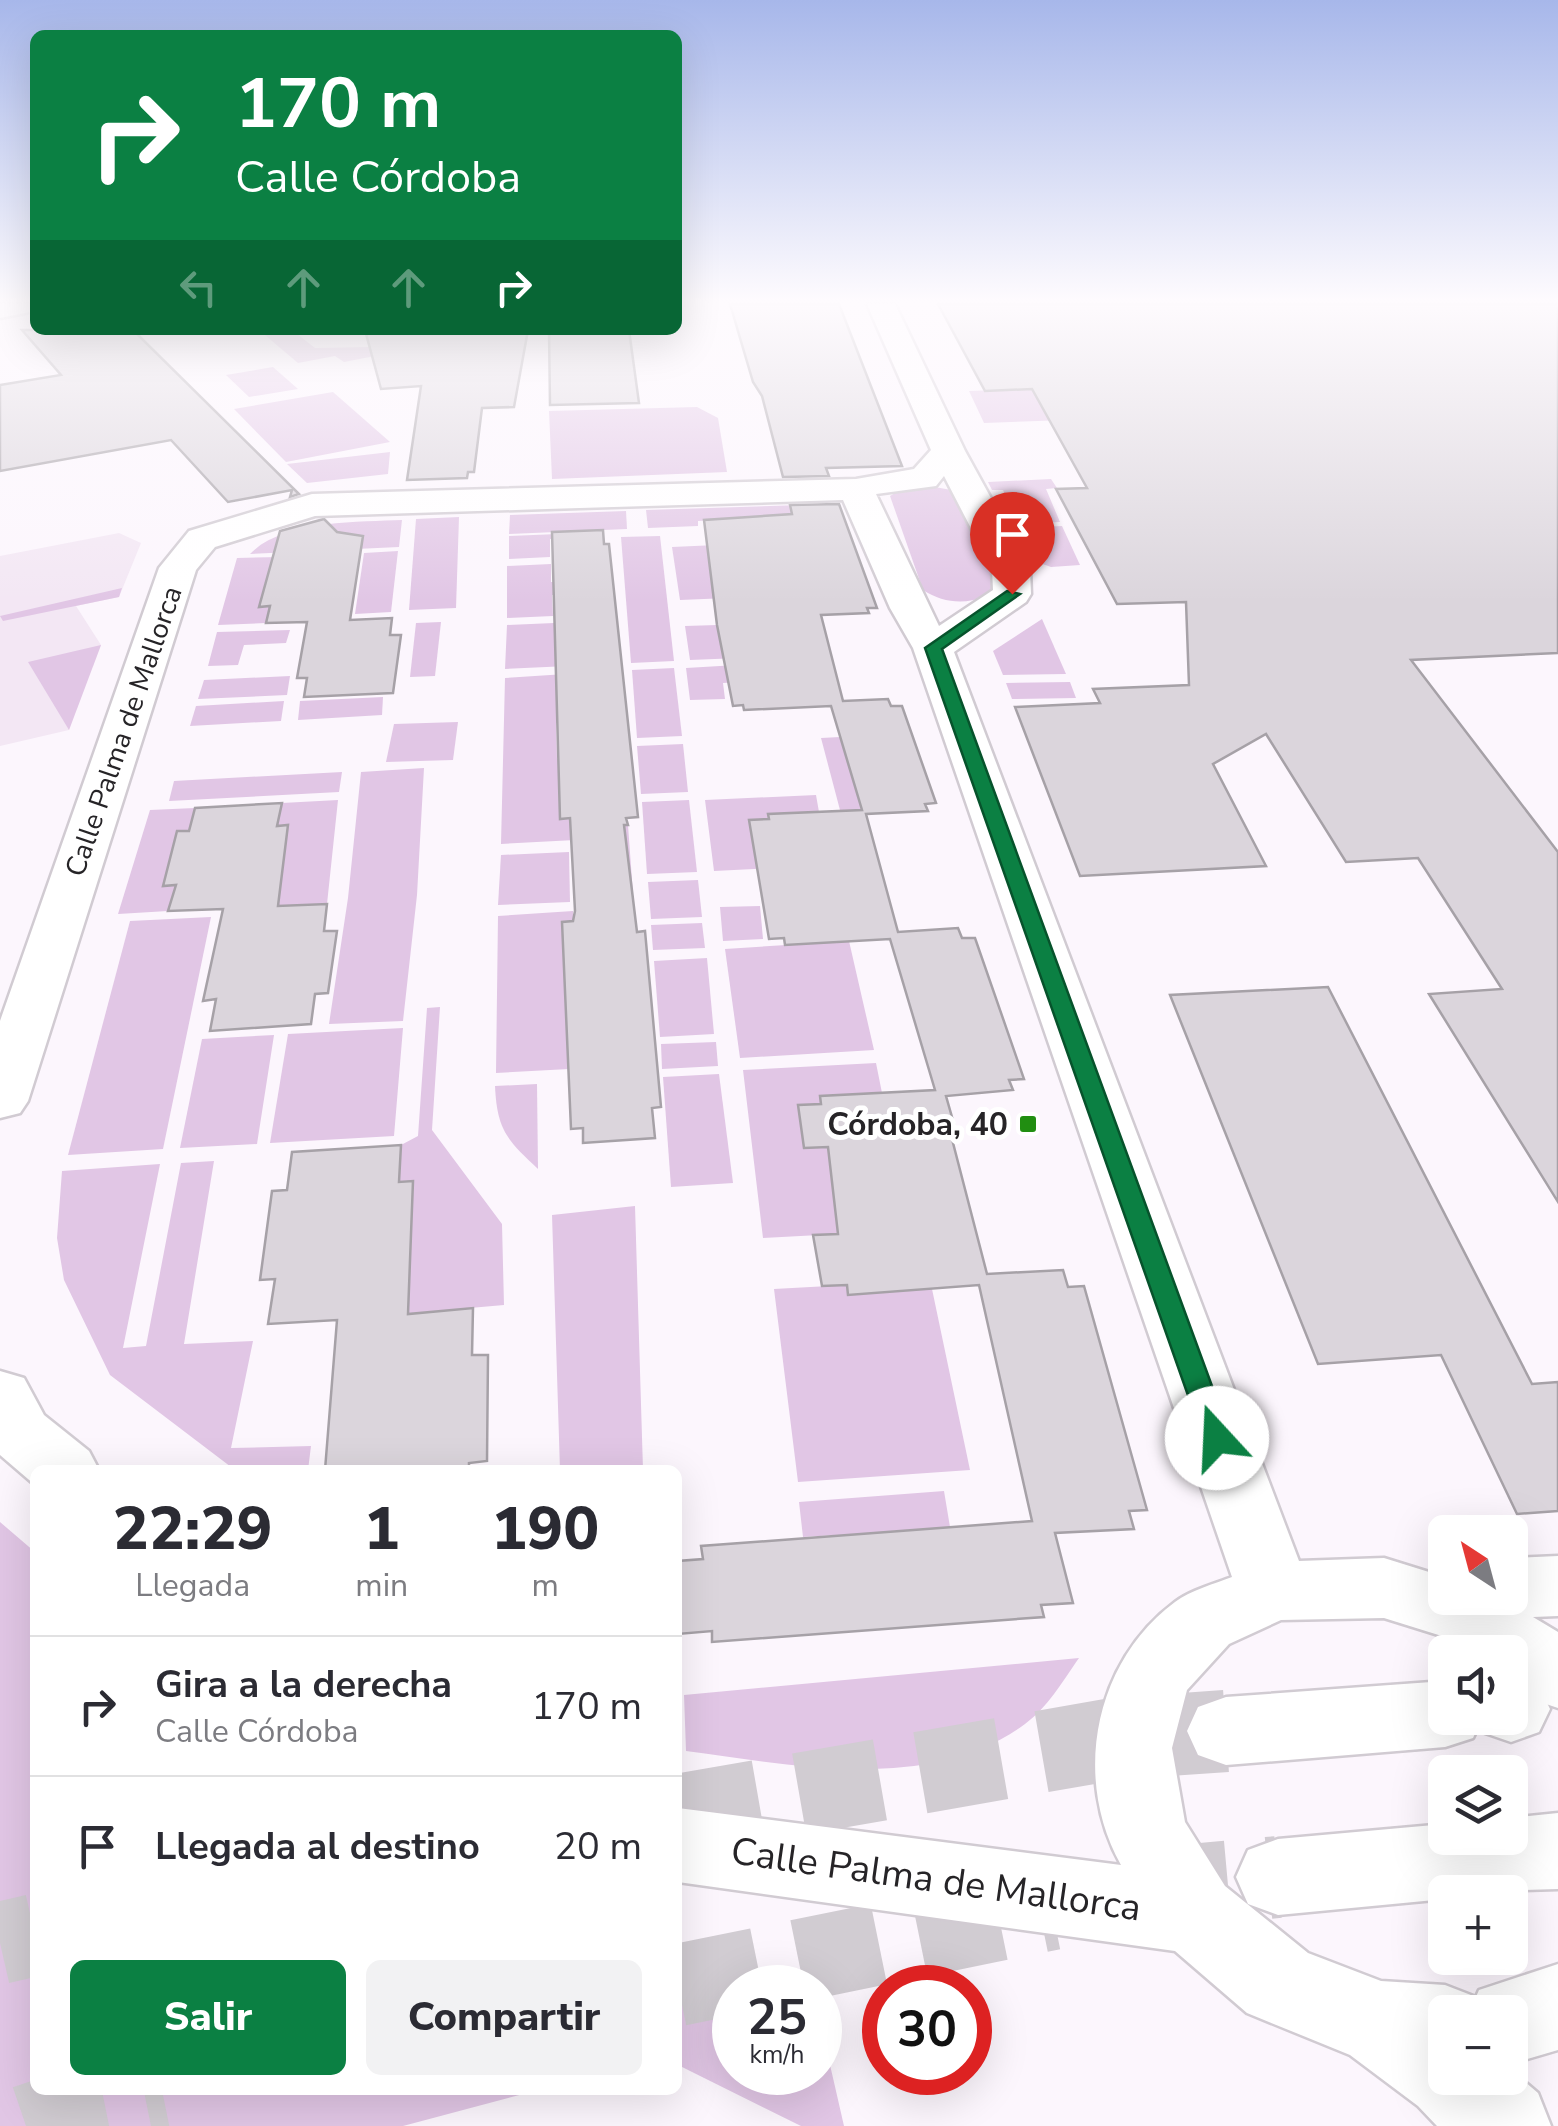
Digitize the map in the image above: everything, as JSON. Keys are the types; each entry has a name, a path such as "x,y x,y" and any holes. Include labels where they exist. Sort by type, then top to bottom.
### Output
{"main road":[{"path":"915,403 936,465 967,484 1011,569 1012,594 934,648"},
{"name":"Calle Palma de Mallorca","path":"0,1100 178,568 202,538 312,505 856,489 936,465"},
{"path":"856,489 909,608 934,648 1154,1268 1274,1591"},
{"path":"0,1395 18,1432 58,1465"},
{"path":"1528,1587 1558,1586"},
{"path":"1424,2042 1278,1983 1195,1914 1146,1831 1132,1748 1152,1675 1203,1622 1274,1591 1415,1588 1470,1615 1548,1664 1558,1676"},
{"path":"1226,1730 1428,1715"},
{"name":"Calle Palma de Mallorca","path":"682,1846 1195,1914"},
{"path":"1278,1877 1558,1851"},
{"path":"1528,2016 1558,2007"},
{"path":"1471,2095 1505,2126"}],"shaded area":[{"path":"268,403 346,403 390,442 286,462 234,409"},
{"path":"975,403 1090,403 1095,419 984,423"},
{"path":"697,407 718,418 727,472 552,479 549,411"},
{"path":"390,452 388,474 307,483 287,464"},
{"path":"1051,479 1057,488 1046,489 1060,522 1018,524 1003,490 992,490 988,482"},
{"path":"929,486 957,491 1006,584 997,591 955,601 923,590 890,496 900,490"},
{"path":"821,507 698,521 698,526 648,528 646,510"},
{"path":"626,511 627,529 509,534 510,515"},
{"path":"459,517 456,608 409,610 416,519"},
{"path":"402,520 399,547 250,554 264,543 301,529"},
{"path":"1062,526 1080,565 1051,567 1034,561 1020,528"},
{"path":"119,533 141,543 119,597 76,606 101,645 69,730 0,746 0,556"},
{"path":"558,534 558,538 550,539 550,557 509,559 509,536"},
{"path":"660,536 674,661 631,663 621,537"},
{"path":"761,543 774,596 680,600 672,547"},
{"path":"398,551 391,612 355,614 364,553"},
{"path":"281,557 277,571 268,572 260,607 270,606 266,623 218,625 237,558"},
{"path":"551,564 551,582 558,582 559,595 552,595 553,616 507,618 507,566"},
{"path":"122,588 119,597 3,621 0,616"},
{"path":"1042,619 1066,674 1003,675 993,651"},
{"path":"441,622 435,676 410,677 416,623"},
{"path":"554,623 554,644 612,664 505,669 507,625"},
{"path":"717,625 786,656 690,660 685,626"},
{"path":"290,630 286,643 244,645 238,665 208,666 217,632"},
{"path":"101,645 69,730 28,662"},
{"path":"737,665 740,682 723,683 725,699 690,700 686,668"},
{"path":"674,668 682,736 637,738 632,670"},
{"path":"612,671 563,722 556,723 557,759 565,760 561,819 570,818 571,828 628,825 634,908 594,839 501,844 505,678"},
{"path":"290,676 287,695 198,699 204,680"},
{"path":"1070,682 1076,698 1012,699 1006,683"},
{"path":"383,697 382,715 298,720 300,701"},
{"path":"284,701 281,721 190,726 196,706"},
{"path":"458,722 453,760 386,762 394,724"},
{"path":"840,737 860,805 869,804 872,814 840,810 821,738"},
{"path":"683,744 688,792 641,794 637,746"},
{"path":"424,768 417,895 403,1021 329,1024 361,772"},
{"path":"342,772 339,792 169,801 174,781"},
{"path":"816,795 819,812 769,814 769,819 750,820 834,865 714,871 705,800"},
{"path":"338,800 327,904 263,907 278,840 286,839 288,826 277,826 282,803"},
{"path":"689,800 697,872 647,874 642,802"},
{"path":"195,808 189,831 177,832 164,886 176,885 168,911 118,914 150,810"},
{"path":"569,852 570,902 498,905 501,855"},
{"path":"698,880 702,917 651,919 648,882"},
{"path":"760,906 763,939 723,941 720,907"},
{"path":"573,911 573,921 562,922 569,1069 496,1073 498,916"},
{"path":"211,917 163,1149 68,1155 130,921"},
{"path":"702,923 705,948 653,950 651,925"},
{"path":"849,941 874,1050 740,1058 725,949"},
{"path":"707,958 714,1034 660,1037 654,961"},
{"path":"440,1007 432,1130 502,1224 504,1305 390,1315 413,1181 399,1182 401,1145 418,1136 427,1008"},
{"path":"403,1028 394,1136 270,1143 288,1034"},
{"path":"274,1035 257,1144 180,1148 202,1039"},
{"path":"716,1042 718,1066 662,1069 661,1044"},
{"path":"876,1063 882,1093 821,1096 821,1104 798,1105 828,1147 838,1234 763,1238 743,1070"},
{"path":"719,1074 733,1183 671,1187 663,1077"},
{"path":"537,1084 538,1169 518,1150 501,1124 495,1086"},
{"path":"214,1161 184,1344 253,1341 231,1448 311,1446 309,1465 228,1465 110,1375 64,1280 57,1238 62,1171 160,1164 123,1348 146,1346 181,1163"},
{"path":"635,1206 643,1465 560,1465 552,1215"},
{"path":"847,1285 849,1295 932,1289 970,1470 798,1482 774,1289"},
{"path":"944,1491 950,1527 892,1531 839,1549 836,1535 803,1537 799,1502"},
{"path":"0,1522 30,1548 30,2095 519,2095 403,2126 0,2126"},
{"path":"1079,1658 1033,1718 988,1746 947,1760 860,1769 771,1763 686,1751 684,1695"},
{"path":"682,1957 712,1965 712,2082 682,2067"},
{"path":"738,2095 837,2095 844,2126 801,2126"}],"building":[{"path":"0,403 207,403 299,494 290,497 292,490 228,502 171,440 0,471"},
{"path":"418,403 515,403 514,407 482,408 474,472 468,472 467,478 407,480"},
{"path":"550,403 630,403 550,405"},
{"path":"764,403 878,403 902,466 826,468 829,476 783,477"},
{"path":"1040,403 1558,403 1558,653 1411,660 1558,852 1558,1202 1429,994 1502,989 1418,858 1346,862 1266,734 1213,764 1266,866 1080,876 1015,707 1100,703 1093,689 1189,685 1186,602 1117,604 1056,489 1087,488"},
{"path":"839,504 877,608 867,608 869,613 821,615 843,701 888,699 891,706 902,706 936,803 925,804 928,811 866,814 898,932 958,928 962,938 975,938 1024,1079 1009,1080 1013,1090 946,1096 958,1138 952,1139 987,1274 1063,1270 1068,1287 1084,1286 1147,1510 1129,1511 1134,1529 1055,1533 1073,1603 1041,1605 1044,1617 712,1642 712,1631 682,1634 682,1561 703,1559 701,1546 1032,1521 979,1285 848,1295 847,1285 822,1286 813,1235 838,1234 828,1147 804,1148 798,1105 821,1104 820,1096 935,1090 890,939 785,945 784,938 769,939 749,820 769,819 768,814 862,810 831,706 744,710 743,705 733,706 717,625 704,520 792,514 790,505"},
{"path":"324,519 337,532 363,536 350,620 392,618 390,635 401,635 393,693 304,697 307,678 297,678 307,622 266,623 270,606 259,607 280,531"},
{"path":"603,530 604,544 609,544 638,817 626,818 628,825 624,825 637,932 645,931 661,1107 652,1108 655,1138 583,1143 583,1128 571,1129 562,922 573,921 575,911 570,818 560,819 552,532"},
{"path":"282,803 277,826 288,825 278,906 327,904 324,931 337,931 328,993 315,994 311,1024 210,1031 216,999 203,1001 223,909 168,911 176,885 163,886 177,831 189,831 195,808"},
{"path":"1328,987 1532,1384 1558,1382 1558,1511 1517,1514 1441,1355 1318,1364 1170,995"},
{"path":"401,1145 399,1182 413,1181 408,1314 473,1308 472,1355 488,1355 487,1461 469,1465 325,1465 337,1320 268,1324 275,1279 260,1280 272,1191 287,1190 292,1152"}],"tunnel":[{"path":"682,1814 1114,1739 1226,1731"},
{"path":"1146,1889 1278,1877"},
{"path":"682,1984 1052,1909"},
{"path":"0,1943 30,1936"},
{"path":"26,2126 88,2105 137,2095"}],"place":[{"name":"Córdoba, 40","path":"1028,1124"}],"route":[{"path":"1012,594 934,648 1217,1438"}]}
